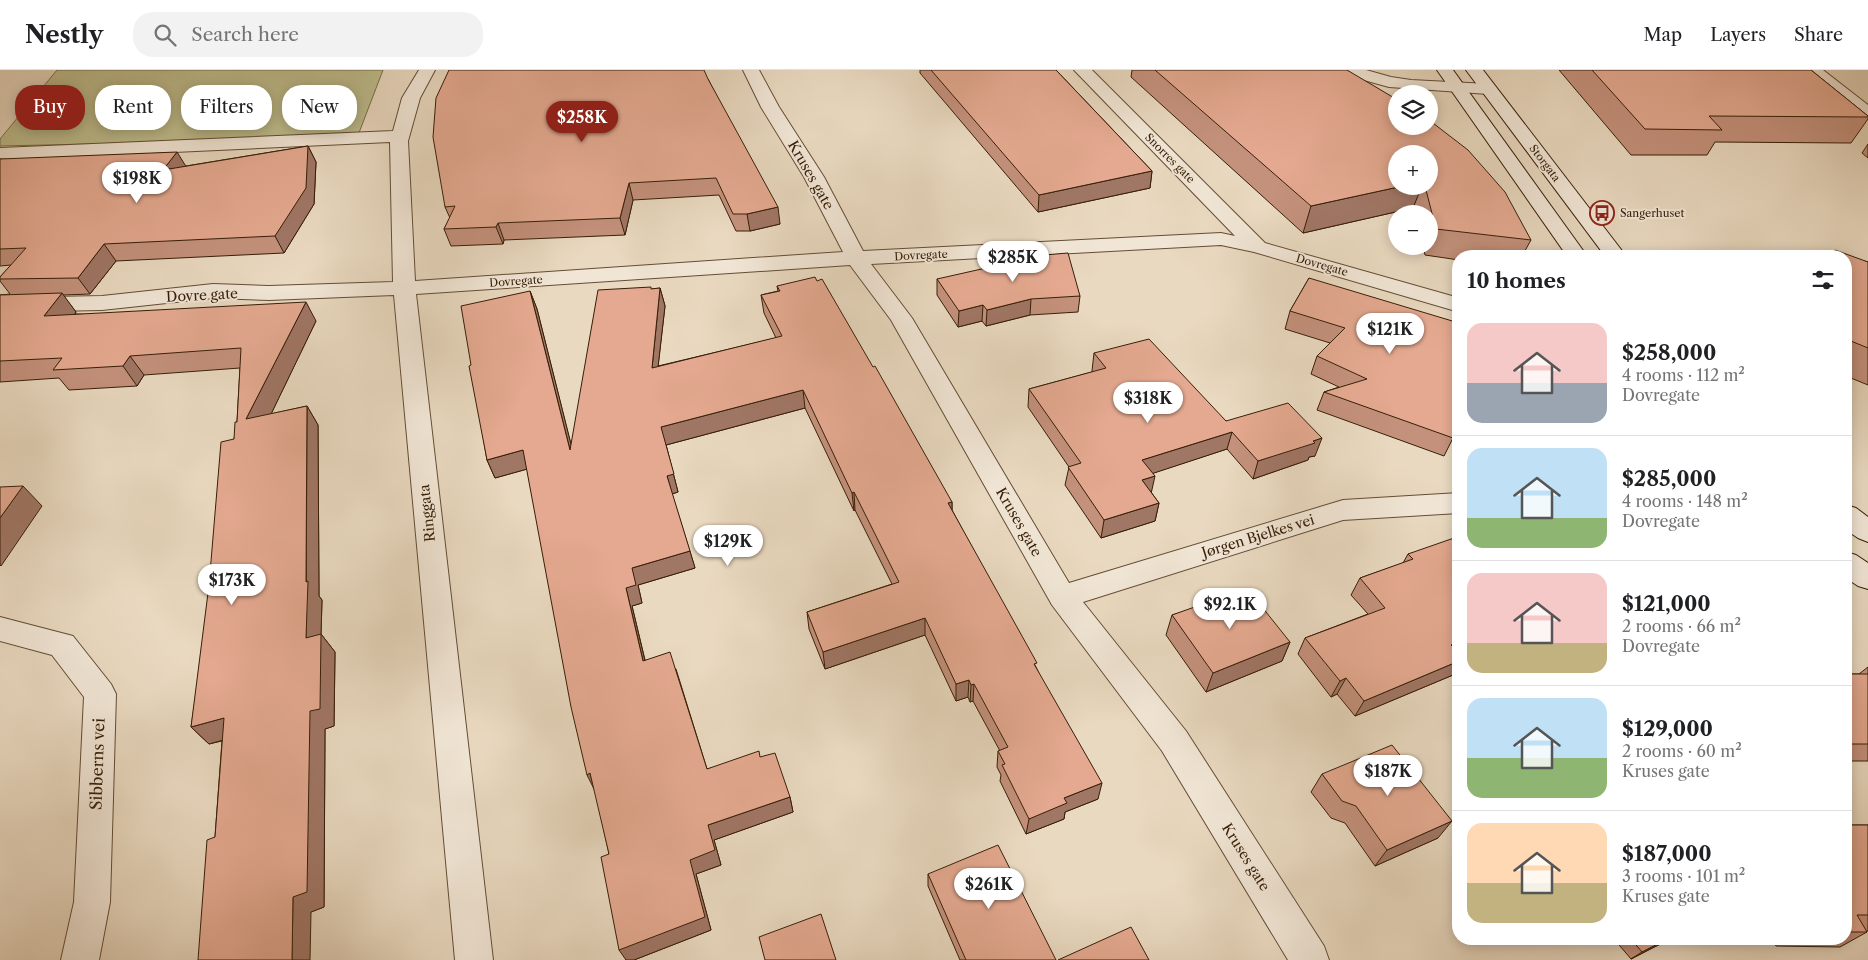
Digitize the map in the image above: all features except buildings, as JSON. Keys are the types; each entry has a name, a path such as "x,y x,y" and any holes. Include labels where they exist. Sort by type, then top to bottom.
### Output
{"street":[{"name":"Ringgata","path":"427,70 411,98 400,136 404,288 474,960"},
{"name":"Kruses gate","path":"751,70 770,107 814,177 856,258 901,318 1062,597 1174,741 1310,960"},
{"name":"Snorres gate","path":"1082,70 1258,247"},
{"path":"1348,70 1389,82 1459,89 1488,89"},
{"name":"Storgata","path":"1445,70 1573,250"},
{"name":"Storgata","path":"1474,70 1611,250"},
{"path":"1813,70 1868,114"},
{"path":"0,154 400,136"},
{"name":"Dovregate","path":"404,288 856,258 1222,239 1258,247 1452,303"},
{"name":"Dovre gate","path":"0,305 102,303 213,291 269,292 404,288"},
{"name":"Jørgen Bjelkes vei","path":"1062,597 1343,510 1452,503"},
{"path":"1852,519 1868,531"},
{"path":"1852,567 1868,578"},
{"name":"Sibberns vei","path":"0,629 62,644 100,694 92,902 80,960"}],"shaded area":[{"path":"57,70 383,70 357,138 0,146 0,139 15,121 15,130 85,130 85,85 45,85"}],"place":[{"name":"Sangerhuset","path":"1602,213"}]}
